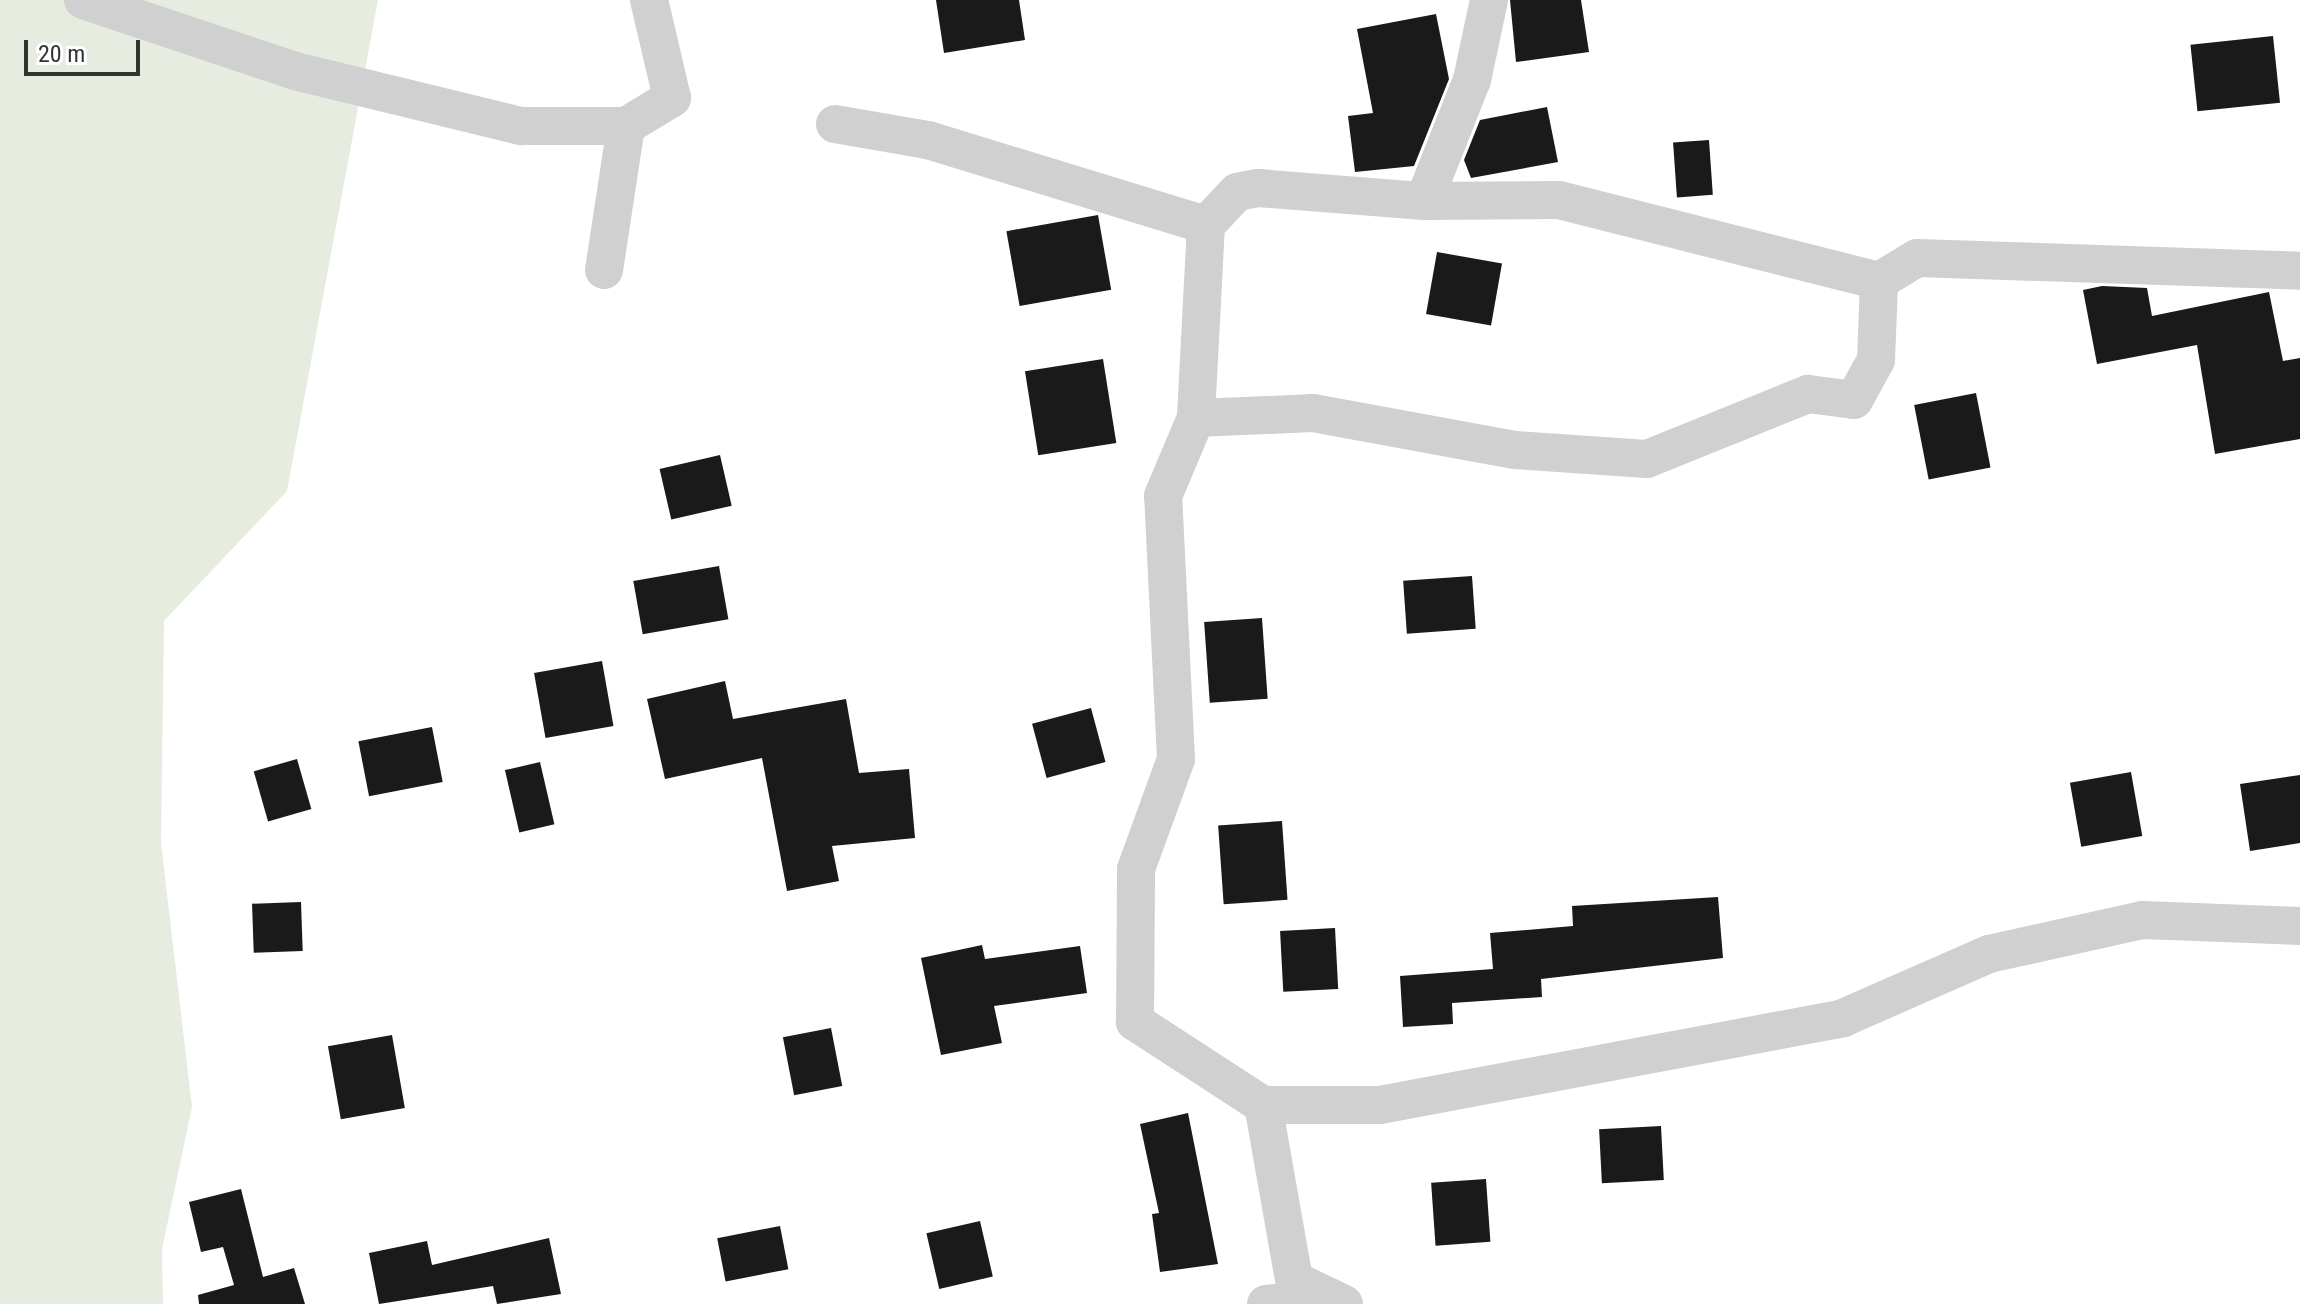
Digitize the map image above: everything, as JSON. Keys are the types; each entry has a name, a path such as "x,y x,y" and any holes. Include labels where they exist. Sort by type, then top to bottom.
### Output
{"street":[{"path":"83,0 295,71 521,126 626,126 672,98 649,0"},
{"path":"1424,201 1472,80 1489,0"},
{"path":"835,124 928,140 1206,225"},
{"path":"604,270 626,126"},
{"path":"2300,271 1917,258 1879,281 1559,200 1424,201 1258,188 1237,192 1206,225 1196,418 1163,496 1176,759 1136,869 1135,1022 1263,1105 1380,1105 1843,1018 1989,954 2142,920 2300,926"},
{"path":"1196,418 1313,413 1515,450 1647,459 1808,394 1854,400 1876,360 1879,281"},
{"path":"1263,1105 1294,1280 1337,1300"},
{"path":"1266,1304 1337,1300"}],"shaded area":[{"path":"0,0 378,0 287,491 164,621 161,843 192,1107 162,1249 163,1304 0,1304"}],"building":[{"path":"936,0 1019,0 1025,40 944,53"},
{"path":"1510,0 1581,0 1589,52 1516,62"},
{"path":"1436,14 1449,79 1414,166 1355,172 1348,116 1373,113 1357,29"},
{"path":"2273,36 2280,103 2197,111 2190,45"},
{"path":"1547,107 1558,162 1471,178 1464,160 1480,120"},
{"path":"1709,140 1713,195 1677,197 1673,143"},
{"path":"1098,215 1111,290 1020,306 1006,231"},
{"path":"1437,252 1502,263 1491,326 1426,314"},
{"path":"2102,286 2147,288 2152,316 2269,292 2283,361 2300,358 2300,439 2215,454 2197,345 2097,364 2083,290"},
{"path":"1103,359 1116,443 1038,455 1025,371"},
{"path":"1976,393 1991,468 1929,480 1914,405"},
{"path":"720,455 732,506 671,520 660,469"},
{"path":"719,566 728,619 643,634 633,581"},
{"path":"1472,576 1476,629 1407,634 1403,581"},
{"path":"1262,618 1268,699 1210,703 1204,622"},
{"path":"602,661 613,726 546,738 534,673"},
{"path":"725,681 733,719 846,699 859,773 909,769 915,838 832,846 839,881 787,891 762,758 665,779 647,699"},
{"path":"1091,708 1105,762 1047,778 1032,724"},
{"path":"432,727 443,782 369,796 358,741"},
{"path":"297,759 311,809 268,821 254,771"},
{"path":"540,762 554,824 519,832 505,770"},
{"path":"2131,772 2142,836 2081,847 2070,783"},
{"path":"2300,775 2300,843 2250,851 2240,784"},
{"path":"1282,821 1288,900 1224,904 1218,825"},
{"path":"1718,897 1723,958 1541,979 1542,997 1452,1003 1453,1024 1403,1027 1400,976 1493,969 1490,933 1573,926 1572,906"},
{"path":"301,902 303,951 254,953 252,904"},
{"path":"1335,928 1338,989 1283,992 1280,931"},
{"path":"982,945 985,959 1080,946 1087,993 994,1006 1002,1043 941,1055 921,958"},
{"path":"831,1028 842,1086 794,1095 783,1037"},
{"path":"392,1035 405,1108 341,1119 328,1046"},
{"path":"1188,1113 1218,1264 1160,1272 1152,1214 1159,1213 1140,1124"},
{"path":"1661,1126 1664,1180 1602,1183 1599,1129"},
{"path":"1486,1179 1490,1242 1436,1246 1431,1183"},
{"path":"241,1189 263,1277 294,1268 305,1304 199,1304 198,1295 234,1285 223,1247 201,1252 189,1202"},
{"path":"980,1221 993,1277 939,1289 926,1233"},
{"path":"780,1226 788,1269 726,1281 717,1238"},
{"path":"549,1238 561,1294 497,1304 493,1286 379,1304 369,1253 427,1241 432,1265"}]}
